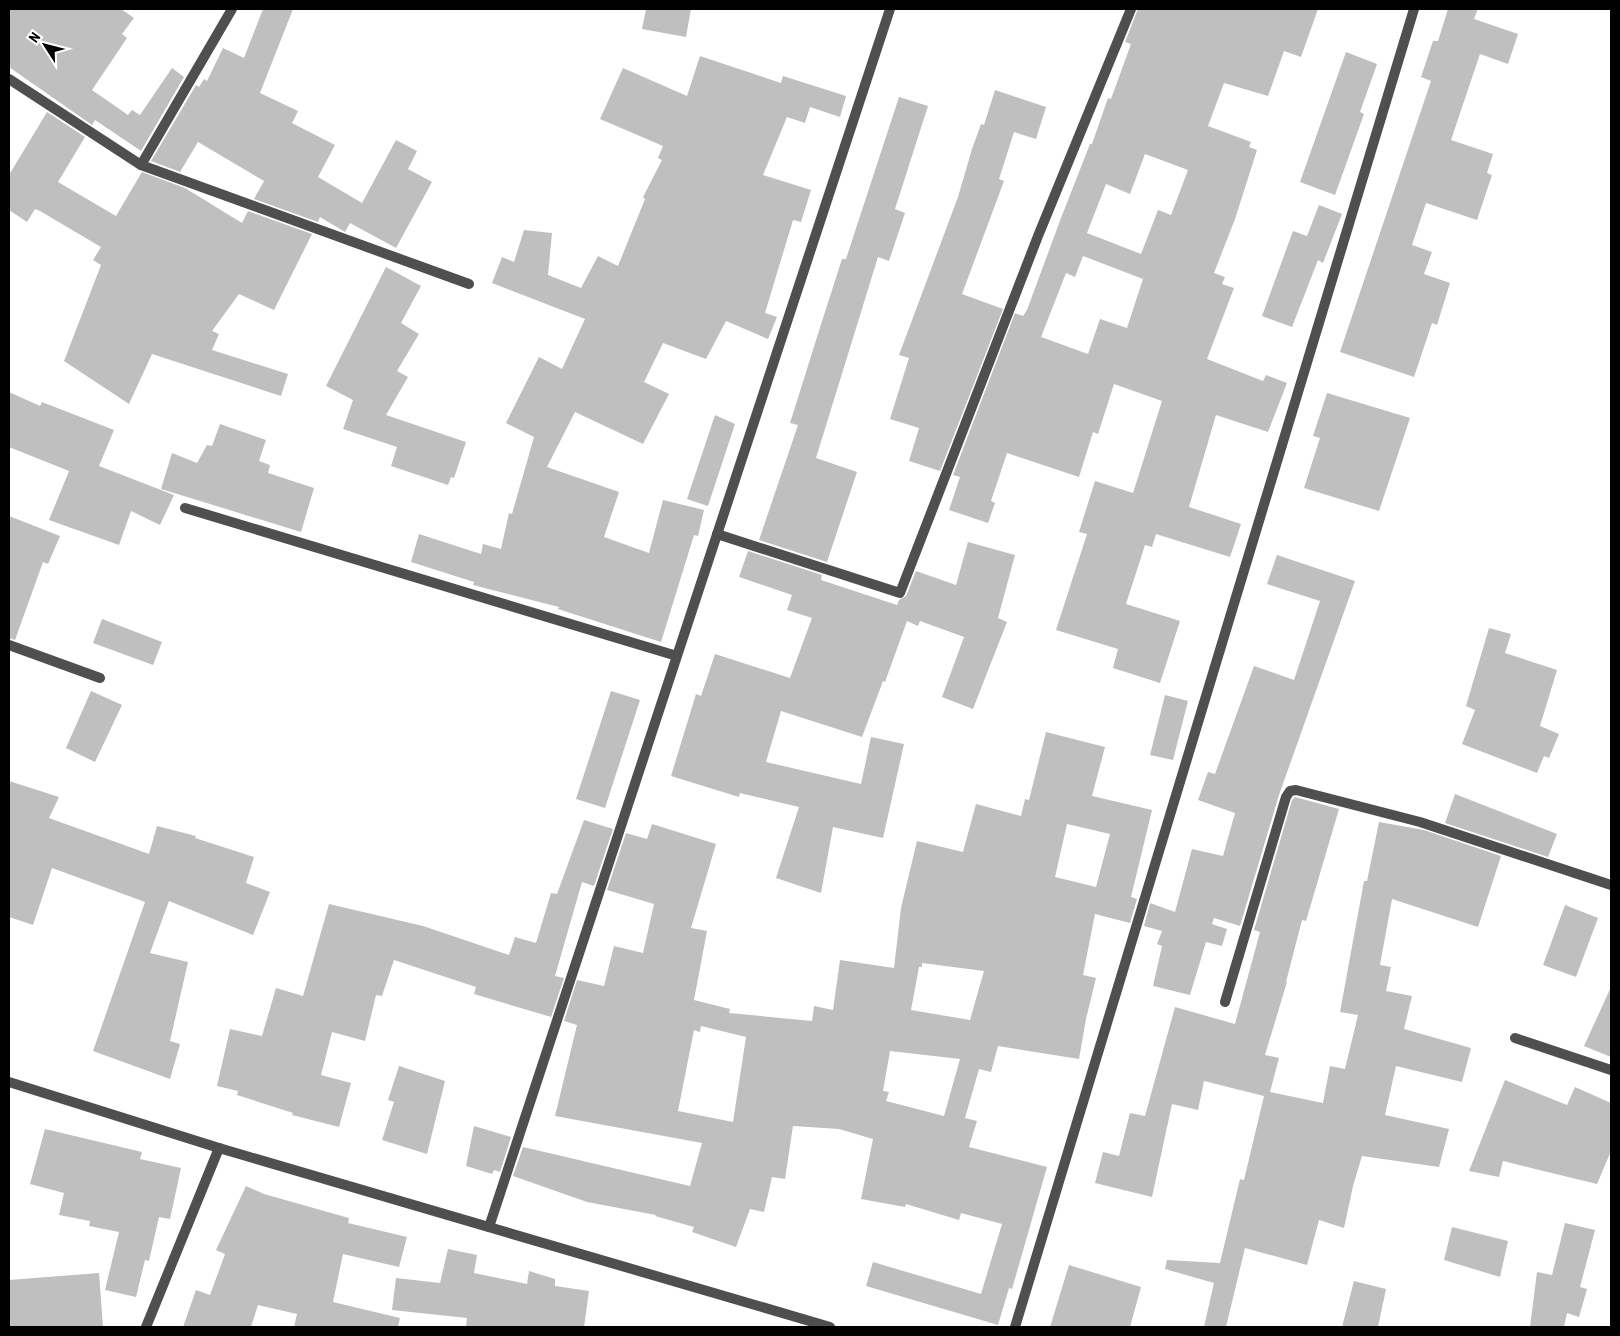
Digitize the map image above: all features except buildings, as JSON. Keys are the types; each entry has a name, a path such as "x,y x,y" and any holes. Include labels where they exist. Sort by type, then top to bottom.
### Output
{"street":[{"path":"141,165 232,9"},
{"path":"489,1227 890,9"},
{"path":"717,534 900,593 1038,236 1131,9"},
{"path":"1015,1327 1414,9"},
{"path":"9,79 141,165 469,284"},
{"path":"185,508 677,656"},
{"path":"9,645 100,678"},
{"path":"1225,1002 1286,797 1290,791 1296,790 1420,822 1611,885"},
{"path":"1515,1038 1611,1070"},
{"path":"9,1082 220,1148 830,1327"},
{"path":"146,1327 220,1148"}]}
